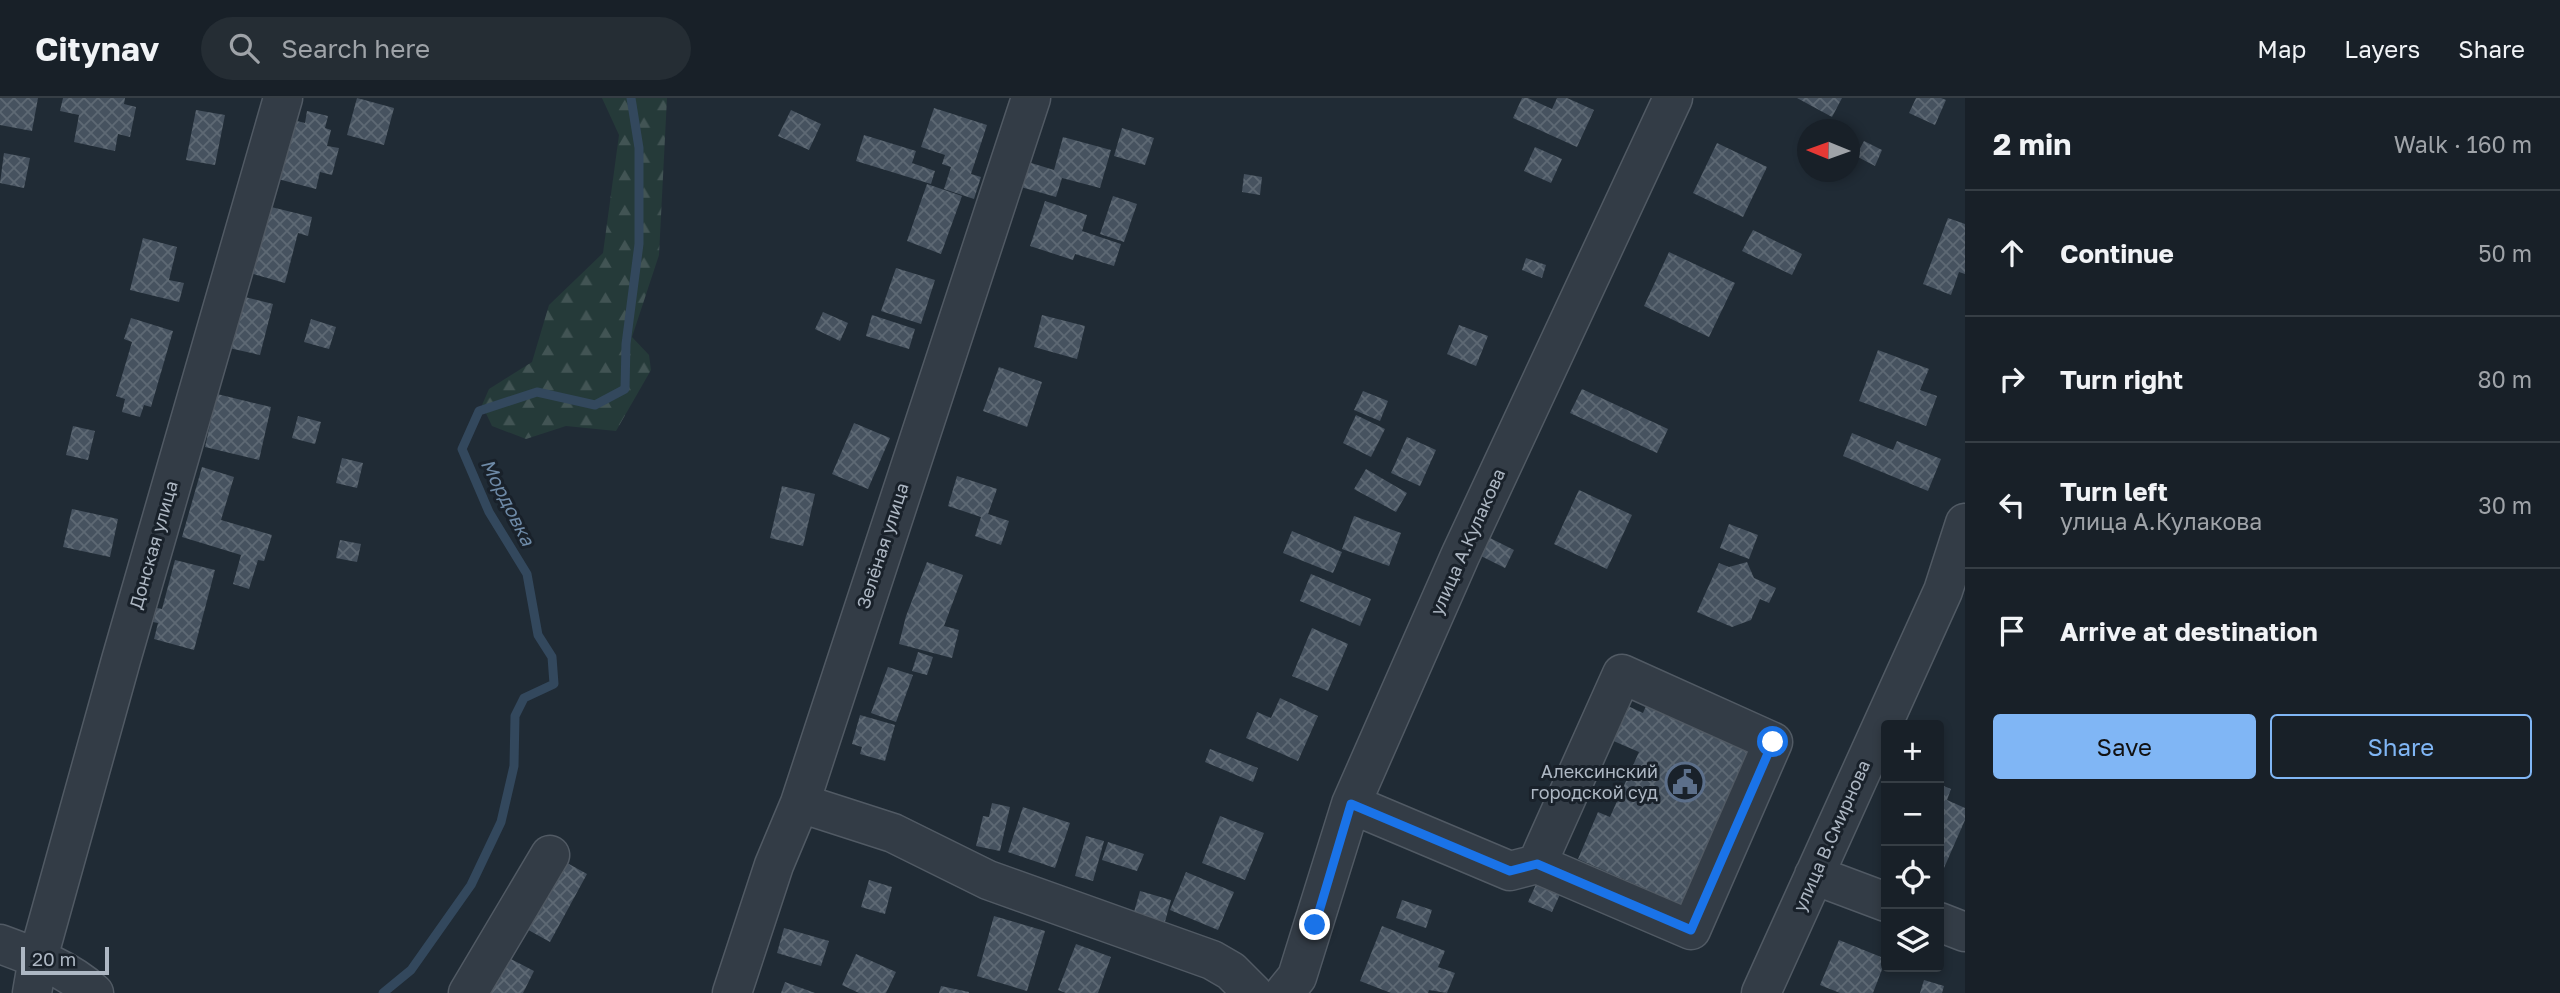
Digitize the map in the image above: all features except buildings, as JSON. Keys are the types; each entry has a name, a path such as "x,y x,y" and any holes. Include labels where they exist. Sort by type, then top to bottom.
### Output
{"street":[{"name":"Донская улица","path":"35,975 121,660 283,98"},
{"name":"Зелёная улица","path":"732,993 774,865 800,803 1031,98"},
{"name":"улица А.Кулакова","path":"1284,993 1297,977 1351,804 1460,556 1673,98"},
{"name":"улица В.Смирнова","path":"1761,993 1943,591 1965,523"},
{"path":"1351,804 1510,871 1537,864 1691,930 1773,742 1622,674 1537,864"},
{"path":"800,803 893,834 988,880 1212,960 1231,971 1253,993"},
{"path":"468,993 550,855"},
{"path":"1814,875 1881,900"},
{"path":"1944,924 1965,932"},
{"path":"0,944 35,975 85,985 94,993"}],"green space":[{"path":"602,98 667,98 659,255 632,337 649,355 651,370 616,431 566,426 526,439 492,426 482,405 489,389 532,362 549,305 603,253 619,135"}],"waterway":[{"name":"Мордовка","path":"383,993 411,970 471,885 501,822 514,766 515,716 524,698 554,684 552,657 538,635 527,574 489,512 462,449 479,411 537,392 595,405 625,389 626,344 639,244 639,148 631,98"}],"place":[{"name":"Алексинский городской суд","path":"1685,782"}],"route":[{"path":"1315,925 1351,804 1510,871 1537,864 1691,930 1773,742"}]}
